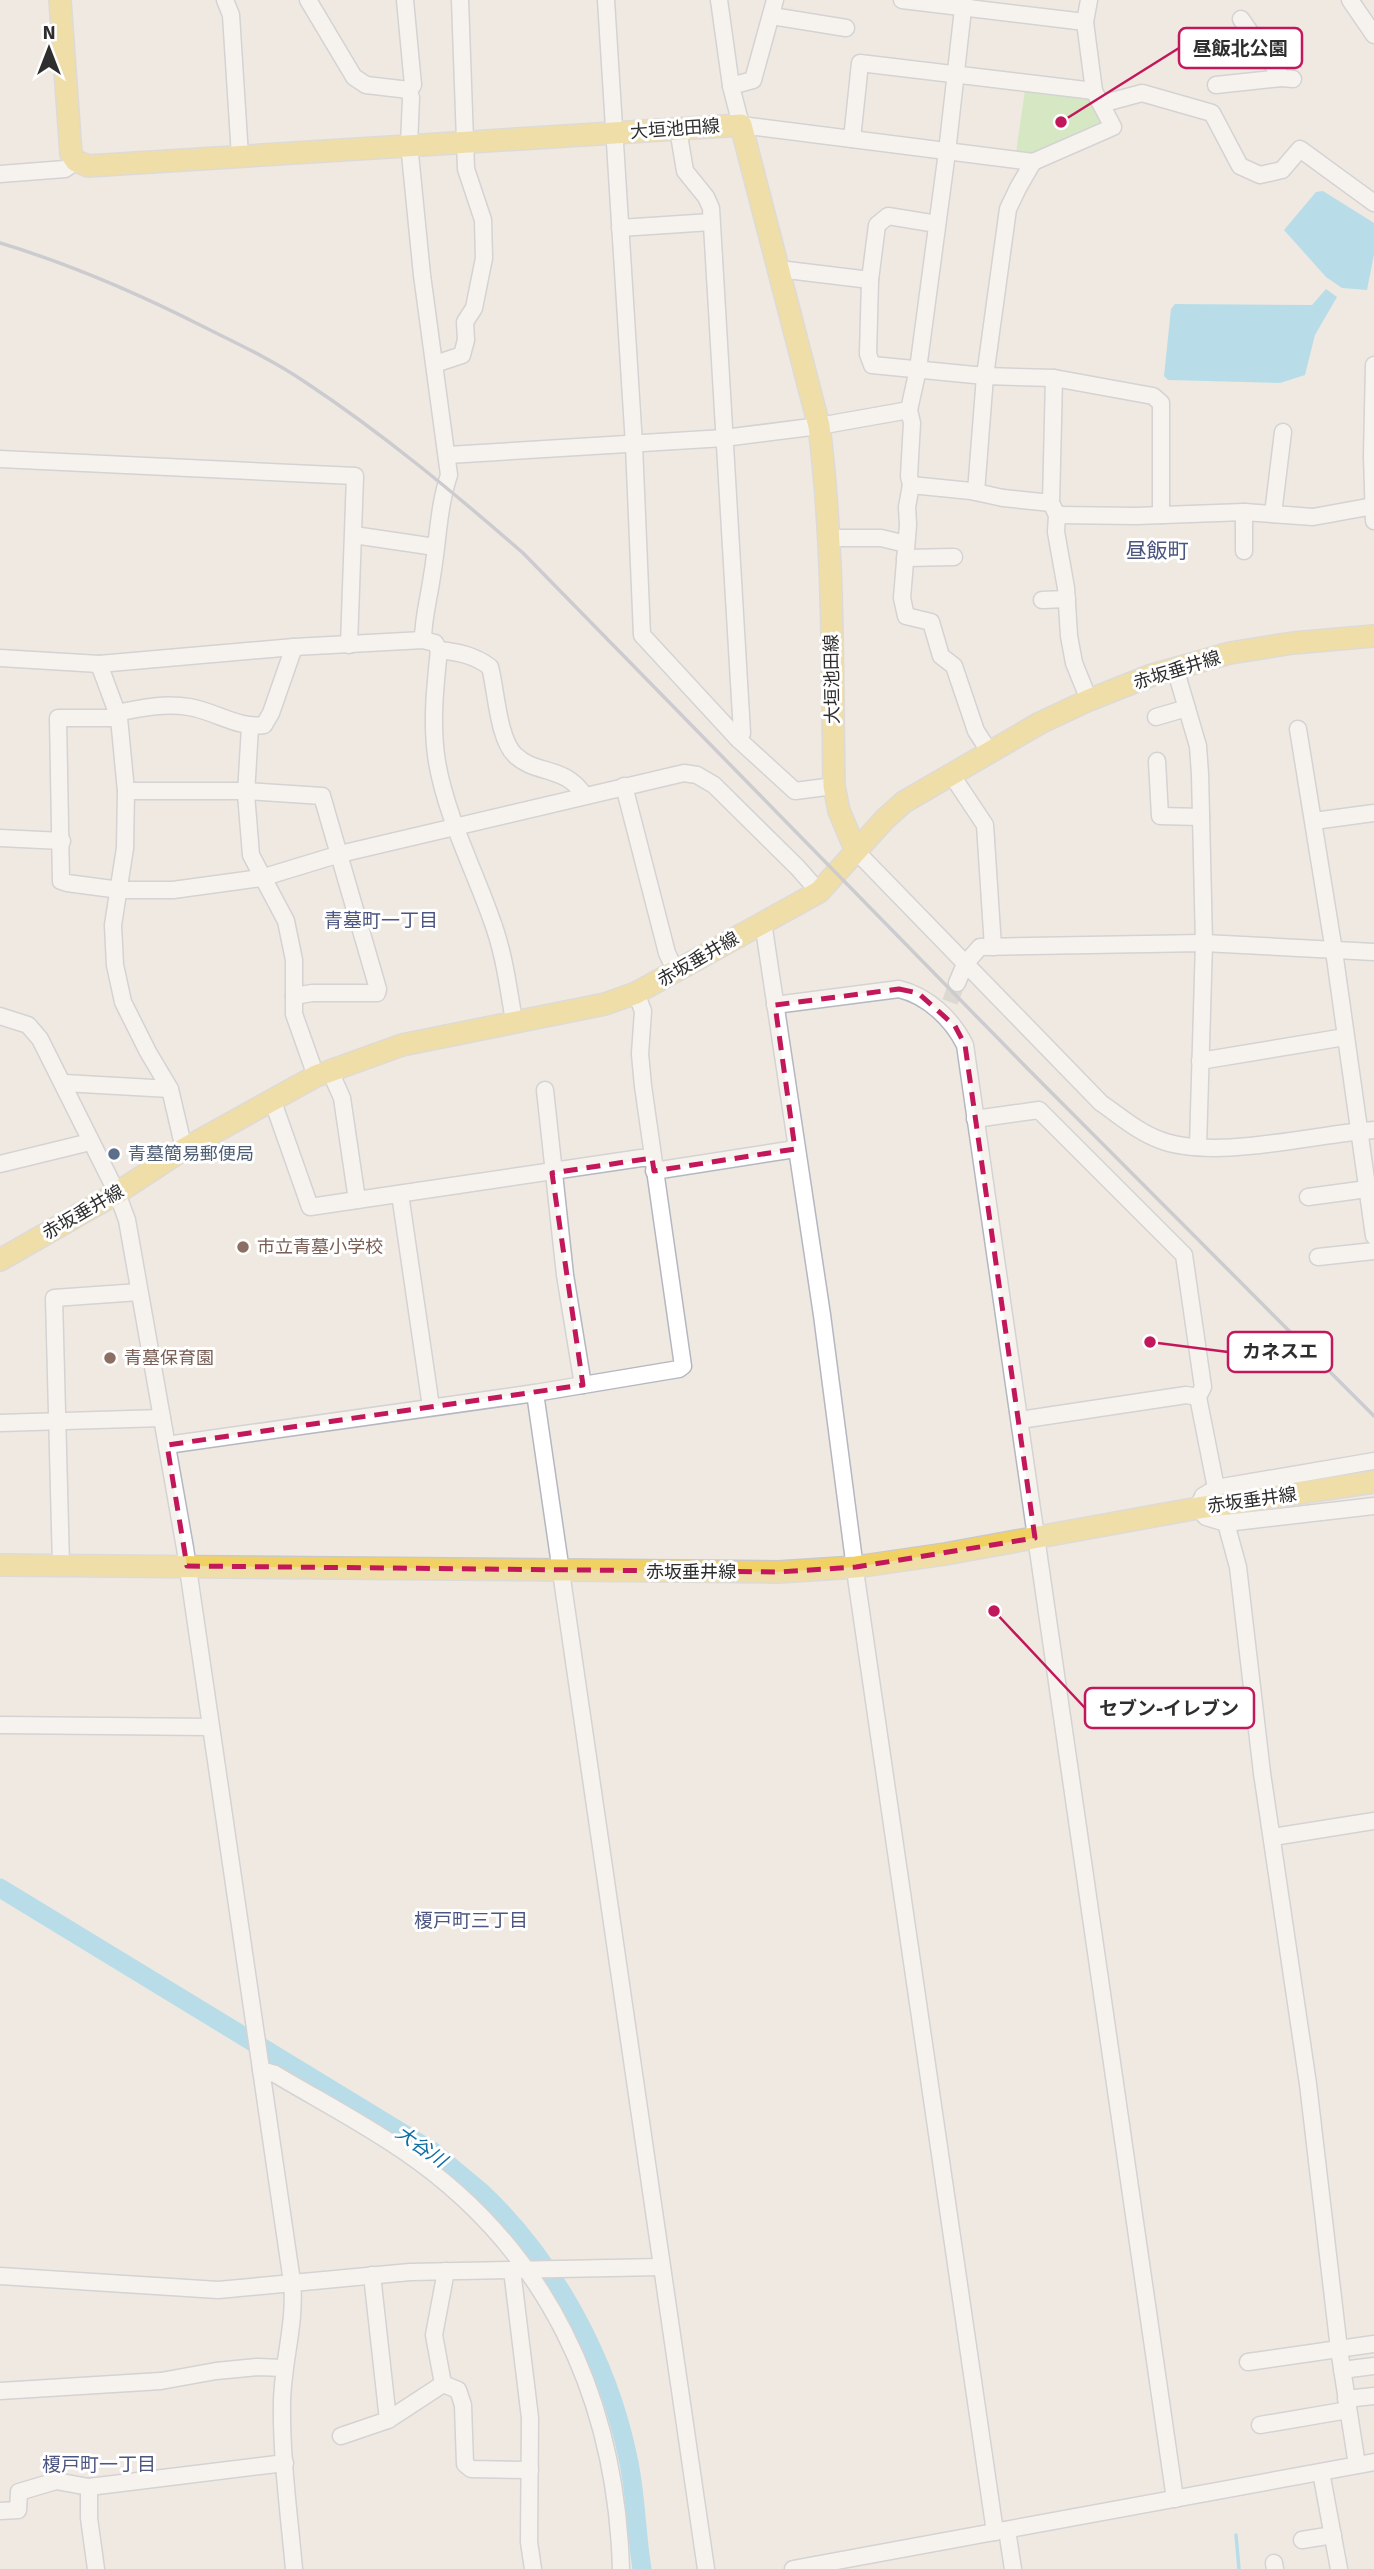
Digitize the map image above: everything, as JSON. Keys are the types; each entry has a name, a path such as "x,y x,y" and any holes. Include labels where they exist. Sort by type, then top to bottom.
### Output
{"main road":[{"path":"60,0 71,154 76,162"},
{"name":"大垣池田線","path":"76,162 88,166 741,125 818,426 829,538 834,786 839,811 856,851"},
{"name":"赤坂垂井線","path":"0,1260 117,1193 184,1149 323,1073 402,1045 605,1004 636,993 818,892 904,802 989,751 1089,700 1175,668 1230,653 1293,643 1374,636"},
{"name":"赤坂垂井線","path":"0,1566 778,1572 856,1567 1198,1508 1374,1482"}],"street":[{"path":"225,0 231,15 240,156"},
{"path":"308,0 354,77 366,85 409,90"},
{"path":"405,0 413,85 409,90"},
{"path":"435,364 462,355 466,340 465,322 474,308 485,258 483,220 466,169 460,0"},
{"path":"606,0 634,445 642,635 738,739 795,791 834,786"},
{"path":"719,0 731,86 741,125 1034,162 1112,127 1097,98 1085,22 1089,0"},
{"path":"731,86 753,80 775,0"},
{"path":"902,0 964,4 1085,22"},
{"path":"1350,0 1374,35"},
{"path":"964,4 918,369 909,410 912,423 909,476 911,485 907,507 902,598 906,616 931,622 942,656 954,666 976,731 989,751"},
{"path":"772,16 846,28"},
{"path":"1216,85 1287,79 1241,19"},
{"path":"852,139 860,63 957,74 1097,98 1142,93 1212,113 1240,166 1260,174 1282,170 1300,149 1374,203"},
{"path":"409,90 410,144 422,275 449,475 442,495 423,640"},
{"path":"678,129 685,171 706,197 711,208 742,733 738,739"},
{"path":"0,174 65,169 76,162"},
{"path":"976,492 985,376 1009,209 1034,162"},
{"path":"937,224 888,216 877,225 870,280 868,354 872,365 985,376 1054,378 1153,396 1161,403 1161,515"},
{"path":"620,228 711,222"},
{"path":"779,269 870,280"},
{"path":"911,485 976,492 1054,509 1161,515 1244,512 1313,516 1373,514 1374,365"},
{"path":"1054,378 1056,533 1074,663 1089,700"},
{"path":"448,455 724,438 818,426 909,410"},
{"path":"1273,514 1283,432"},
{"path":"0,459 355,476 349,645"},
{"path":"1244,512 1244,551"},
{"path":"354,535 435,547"},
{"path":"829,538 881,538 906,551 954,557"},
{"path":"1042,600 1067,599"},
{"path":"0,658 99,664 294,647 423,640 435,643 439,650 433,700 437,762 496,933 507,970 514,1021"},
{"path":"294,647 271,713 264,725 250,727 189,707 167,705 118,715 58,718 61,881 120,890 173,890 261,878 340,854 684,773 697,775 715,785 798,868 818,892"},
{"path":"439,650 478,658 489,667 496,708 513,754 525,762 576,783 584,795"},
{"path":"99,664 118,715 126,791 125,848 113,925 115,965 123,1002 170,1089 184,1149"},
{"path":"1175,668 1198,746 1204,943 1198,1147"},
{"path":"1156,717 1187,708"},
{"path":"250,727 246,791 251,855 286,921 294,960 294,1014 323,1073 342,1098 357,1200"},
{"path":"1298,729 1345,1037 1366,1130 1367,1189 1374,1236"},
{"path":"1157,761 1160,816 1201,817"},
{"path":"951,774 985,825 993,947"},
{"path":"624,786 667,953 676,972"},
{"path":"126,791 246,791 323,796 378,989 377,993 312,993 294,996"},
{"path":"1314,821 1374,813"},
{"path":"0,838 62,841"},
{"path":"856,851 1101,1103 1135,1128 1160,1140 1198,1147 1234,1147 1366,1130"},
{"path":"763,922 822,1315 856,1567 1001,2531 1013,2569"},
{"path":"957,983 965,964 980,947 1204,943 1374,952"},
{"path":"775,1005 899,989 918,993 946,1009 965,1045 1175,2499"},
{"path":"167,1445 679,1370 683,1366 642,1086 640,1054 643,1011 636,993"},
{"path":"0,1016 27,1026 40,1039 117,1193 127,1220 187,1566 292,2282 294,2305 284,2368 282,2430 294,2569"},
{"path":"1200,1061 1345,1037"},
{"path":"64,1083 170,1089"},
{"path":"545,1090 565,1275 583,1385"},
{"path":"272,1099 310,1207 641,1158 653,1164 795,1149"},
{"path":"975,1119 1038,1110 1184,1255 1203,1387 1198,1397 1216,1488"},
{"path":"0,1164 90,1142"},
{"path":"1308,1197 1367,1189"},
{"path":"400,1194 430,1407"},
{"path":"1318,1257 1374,1251"},
{"path":"61,1565 54,1298 139,1292"},
{"path":"535,1393 706,2569"},
{"path":"1020,1420 1186,1395 1198,1397"},
{"path":"0,1423 162,1418"},
{"path":"1374,1461 1216,1488 1203,1496 1198,1508 1206,1517 1226,1523 1374,1506"},
{"path":"1226,1523 1238,1567 1262,1773 1308,2084 1339,2349 1357,2465"},
{"path":"0,1725 211,1727"},
{"path":"1273,1837 1374,1821"},
{"path":"261,2066 403,2150 458,2194 495,2229 556,2316 580,2362 601,2422 613,2479 621,2569"},
{"path":"0,2276 218,2290 446,2271 661,2267"},
{"path":"522,2270 530,2418 529,2542 533,2569"},
{"path":"443,2384 433,2335 446,2271"},
{"path":"372,2276 388,2420"},
{"path":"1248,2362 1374,2344"},
{"path":"1342,2370 1374,2366"},
{"path":"0,2390 161,2381 216,2371 257,2367 284,2368"},
{"path":"443,2384 458,2390 463,2405 465,2464 471,2469 530,2470"},
{"path":"341,2436 388,2420 443,2384"},
{"path":"1261,2425 1374,2396"},
{"path":"793,2569 819,2567 1374,2462"},
{"path":"0,2511 18,2510 19,2492 56,2481 89,2487 285,2463"},
{"path":"1321,2472 1339,2569"},
{"path":"89,2487 89,2518 96,2569"},
{"path":"1302,2540 1333,2535"}],"highlighted area":[{"path":"899,989 918,993 955,1026 965,1045 1035,1538 856,1567 778,1572 187,1566 167,1445 583,1385 552,1173 652,1158 654,1171 795,1149 775,1005"}],"green space":[{"path":"1025,90 1090,98 1103,119 1102,124 1038,156 1016,153"}],"water":[{"path":"1323,191 1374,223 1374,254 1367,290 1342,288 1326,277 1284,230 1316,192"},
{"path":"1326,289 1337,297 1315,335 1305,375 1280,383 1168,380 1164,376 1171,309 1175,304 1312,305"}],"waterway":[{"name":"大谷川","path":"0,1888 432,2151 481,2192 507,2219 554,2280 592,2349 607,2385 631,2472 642,2569"},
{"path":"1236,2535 1239,2569"}],"tunnel":[{"path":"950,1002 957,983"}],"railway":[{"path":"0,243 52,260 128,291 280,366 334,401 389,442 497,530 523,553 1026,1067 1374,1416"}],"place":[{"name":"昼飯北公園","path":"1061,122"},
{"name":"青墓簡易郵便局","path":"114,1154"},
{"name":"市立青墓小学校","path":"243,1247"},
{"name":"カネスエ","path":"1150,1342"},
{"name":"青墓保育園","path":"110,1358"},
{"name":"セブン-イレブン","path":"994,1611"}],"district":[{"name":"昼飯町","path":"1157,551"},
{"name":"青墓町一丁目","path":"381,921"},
{"name":"榎戸町三丁目","path":"471,1921"},
{"name":"榎戸町一丁目","path":"99,2465"}]}
